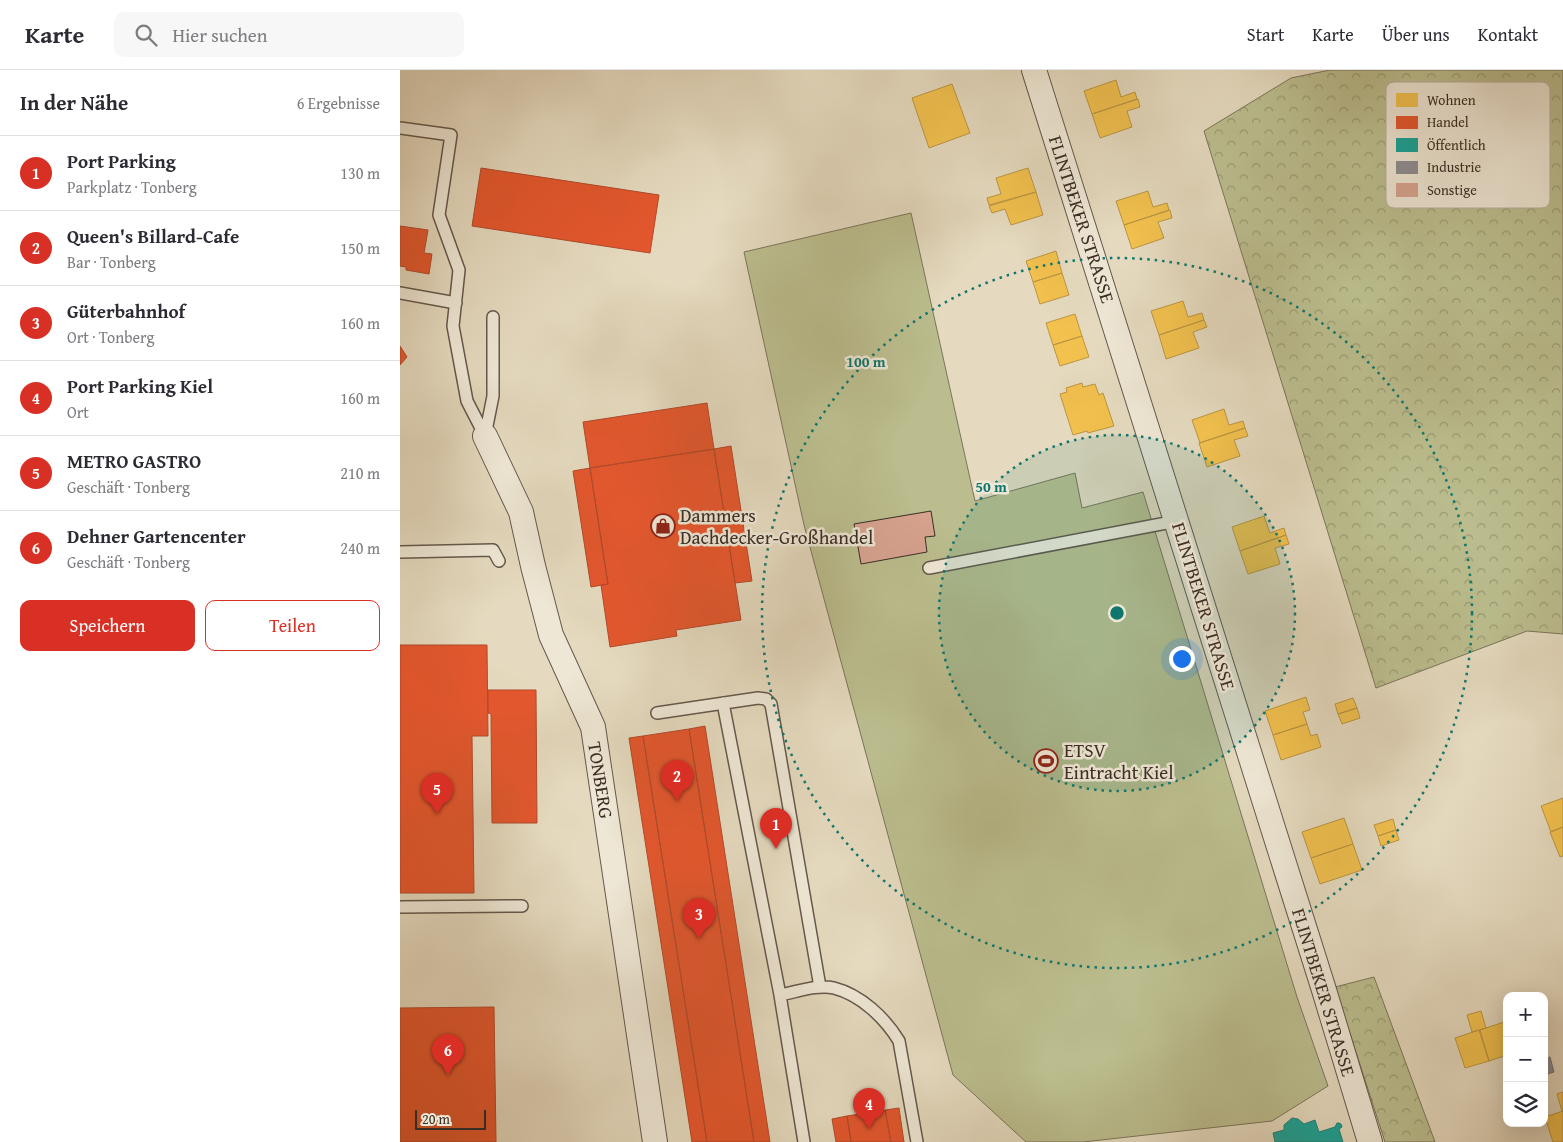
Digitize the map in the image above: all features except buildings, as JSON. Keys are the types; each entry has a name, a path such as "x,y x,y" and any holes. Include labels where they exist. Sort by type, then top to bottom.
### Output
{"street":[{"name":"FLINTBEKER STRASSE","path":"1034,70 1177,521 1370,1142"},
{"name":"TONBERG","path":"485,436 521,512 551,635 593,727 655,1142"}],"lane":[{"path":"400,128 451,135 440,215 458,270 453,326 467,401 485,436"},
{"path":"400,293 456,303"},
{"path":"485,436 493,396 493,317"},
{"path":"929,568 1177,521"},
{"path":"400,552 493,550 499,561"},
{"path":"657,713 758,698 766,699 771,704 820,987"},
{"path":"722,703 780,996 804,1142"},
{"path":"400,907 522,906"},
{"path":"780,996 820,987 834,988 854,997 877,1013 890,1027 899,1042 917,1142"}],"green space":[{"path":"1330,70 1563,70 1563,634 1527,631 1376,688 1204,131 1291,78"},
{"name":"ETSV Eintracht Kiel","path":"911,213 975,501 1075,473 1082,508 1143,492 1297,997 1328,1086 1272,1121 1083,1142 1026,1142 953,1075 804,525 744,252"},
{"path":"1374,977 1435,1142 1385,1142 1335,987"}],"place":[{"name":"Dammers Dachdecker-Großhandel","path":"663,526"},
{"name":"ETSV Eintracht Kiel","path":"1046,761"},
{"name":"Queen's Billard-Cafe","path":"677,801"},
{"name":"METRO GASTRO","path":"437,814"},
{"name":"Port Parking","path":"776,849"},
{"name":"Güterbahnhof","path":"699,939"},
{"name":"Dehner Gartencenter","path":"448,1075"},
{"name":"Port Parking Kiel","path":"869,1129"}]}
